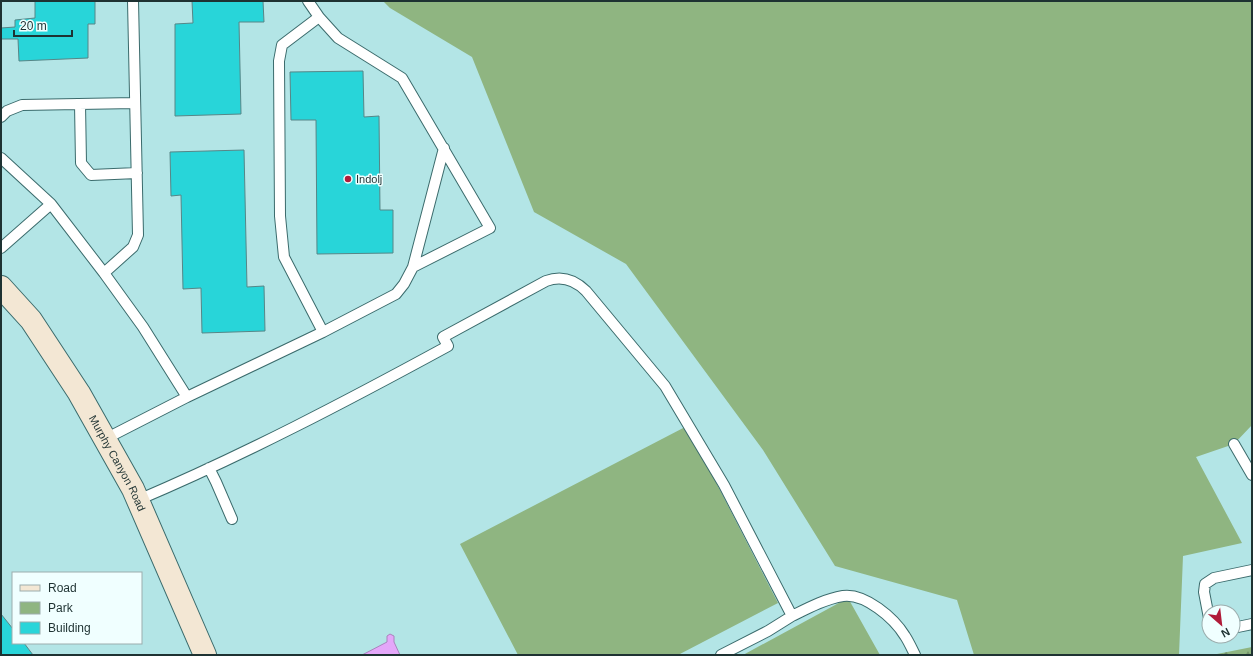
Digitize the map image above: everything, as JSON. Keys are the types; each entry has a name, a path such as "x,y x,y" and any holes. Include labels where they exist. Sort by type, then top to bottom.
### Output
{"main road":[{"name":"Murphy Canyon Road","path":"1,287 32,320 79,393 105,439 138,500 205,655"}],"lane":[{"path":"104,274 132,247 138,235 133,1"},
{"path":"308,1 319,17 338,38 402,78 490,228 413,267"},
{"path":"319,17 282,45 281,50 279,61 280,216 284,257 323,332"},
{"path":"1,117 7,111 22,105 135,103"},
{"path":"80,104 81,163 91,175 137,173"},
{"path":"105,439 187,397 323,332 396,294 404,284 413,267 444,148"},
{"path":"1,158 51,204 143,327 187,397"},
{"path":"1,248 51,204"},
{"path":"138,500 181,482 353,398 448,346 443,337 546,281 552,279 568,279 575,282 586,291 665,386 724,486 792,616"},
{"path":"1234,444 1252,475"},
{"path":"209,468 232,519"},
{"path":"1206,604 1204,592 1205,584 1214,578 1252,570"},
{"path":"721,655 768,631 792,616 821,602 832,598 845,596 858,597 870,603 893,621 905,635 915,655"},
{"path":"1241,626 1252,624"}],"green space":[{"path":"383,1 1252,1 1252,425 1234,444 1196,457 1242,543 1183,556 1179,655 974,655 957,600 835,566 763,450 626,264 534,212 472,57 390,8"},
{"path":"687,426 778,603 678,655 518,655 460,544"},
{"path":"848,598 880,655 743,655"},
{"path":"1252,647 1252,655 1212,655"}],"shaded area":[{"path":"390,634 394,636 394,642 400,655 362,655 387,642 387,636"}],"building":[{"path":"35,1 95,1 95,24 88,24 88,58 19,61 18,39 1,39 1,28 15,27 15,20 35,18"},
{"path":"192,1 263,1 264,22 239,22 241,114 175,116 175,24 193,23"},
{"path":"363,71 364,117 379,116 380,210 393,210 393,253 317,254 316,120 291,120 290,72"},
{"path":"244,150 247,287 264,286 265,331 202,333 201,288 183,289 181,195 171,196 170,152"},
{"path":"1,614 12,628 12,644 25,644 33,655 1,655"}],"place":[{"name":"Indolj","path":"348,179"}]}
